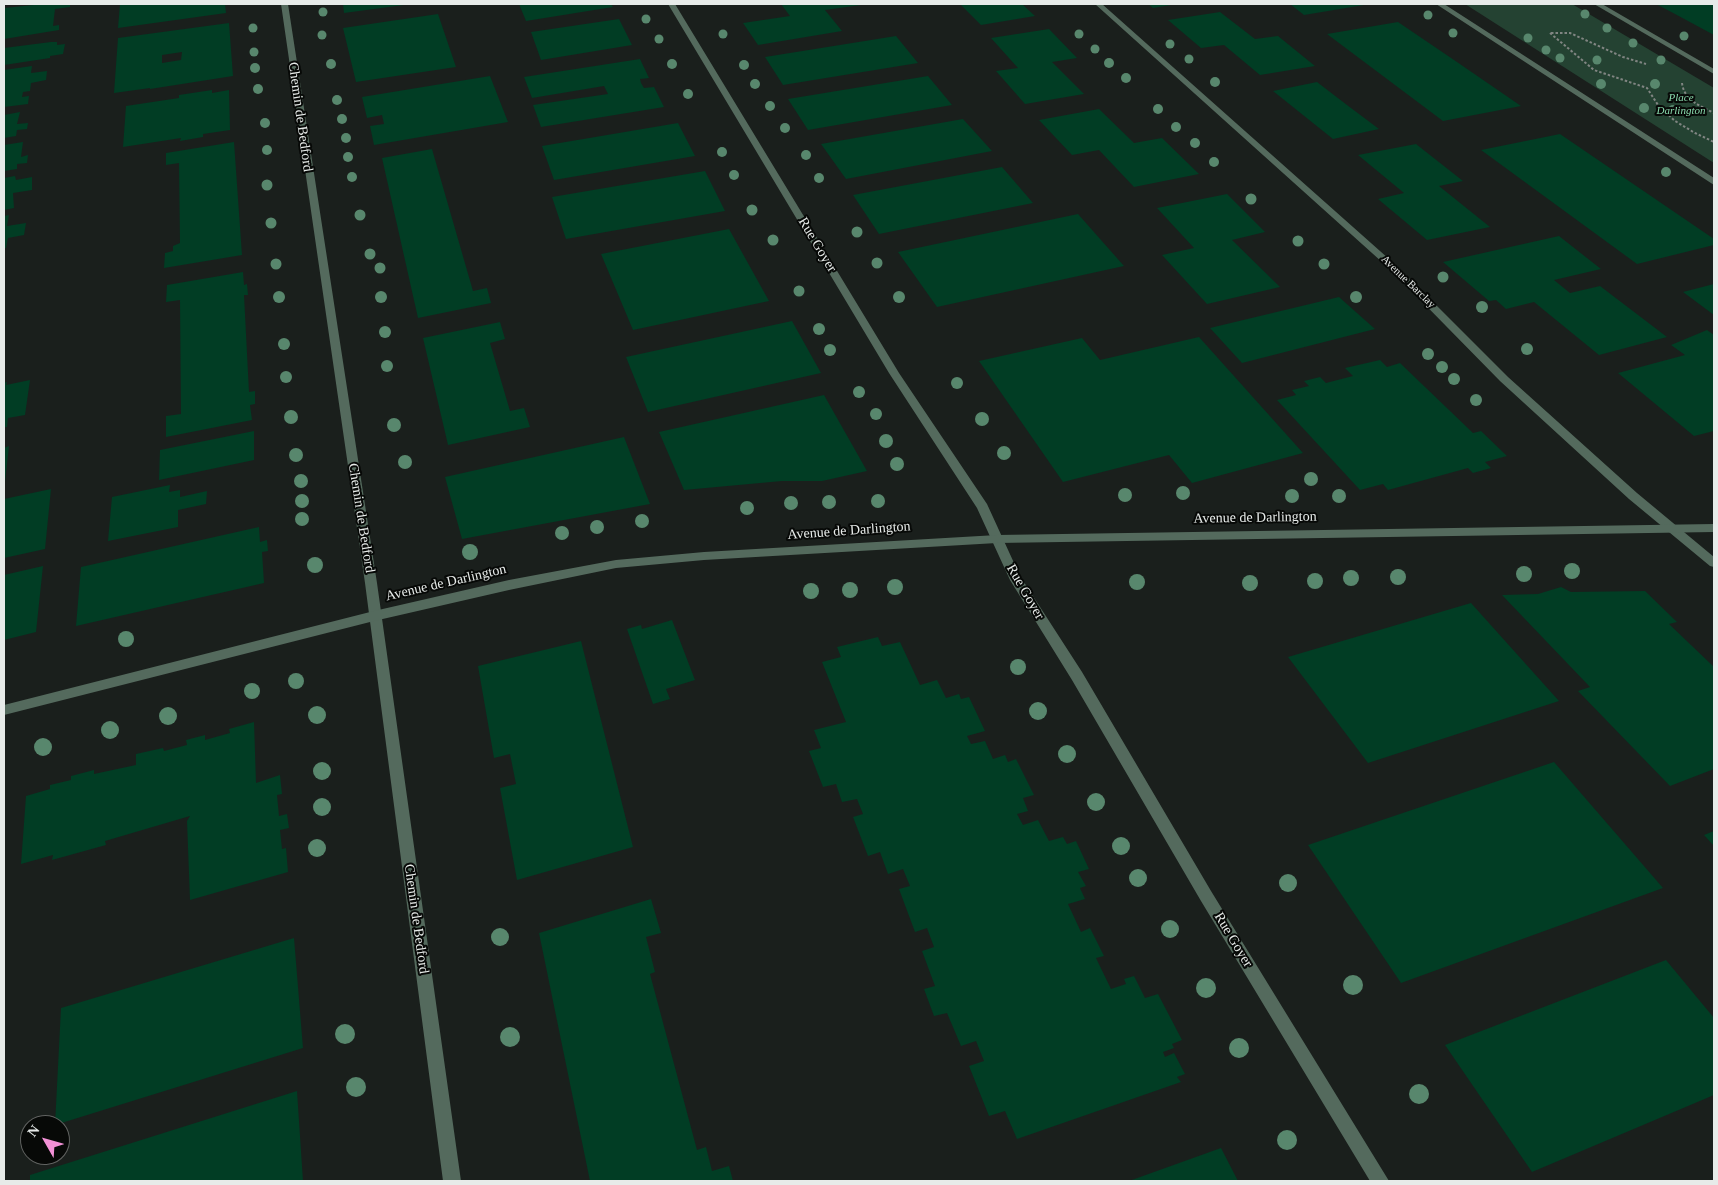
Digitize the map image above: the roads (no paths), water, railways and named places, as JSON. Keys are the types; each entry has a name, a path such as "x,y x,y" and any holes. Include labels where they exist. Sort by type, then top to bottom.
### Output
{"street":[{"name":"Chemin de Bedford","path":"284,4 371,583 452,1181"},
{"name":"Rue Goyer","path":"671,4 894,373 983,507 1014,577 1077,676 1206,896 1380,1181"},
{"name":"Avenue Barclay","path":"1098,4 1395,269 1504,378 1633,496 1714,563"},
{"path":"1439,4 1714,182"},
{"path":"1597,4 1714,72"},
{"name":"Avenue de Darlington","path":"4,710 374,616 509,585 616,564 704,556 997,539 1714,528"}],"park label":[{"name":"Place Darlington","path":"1681,104"}]}
